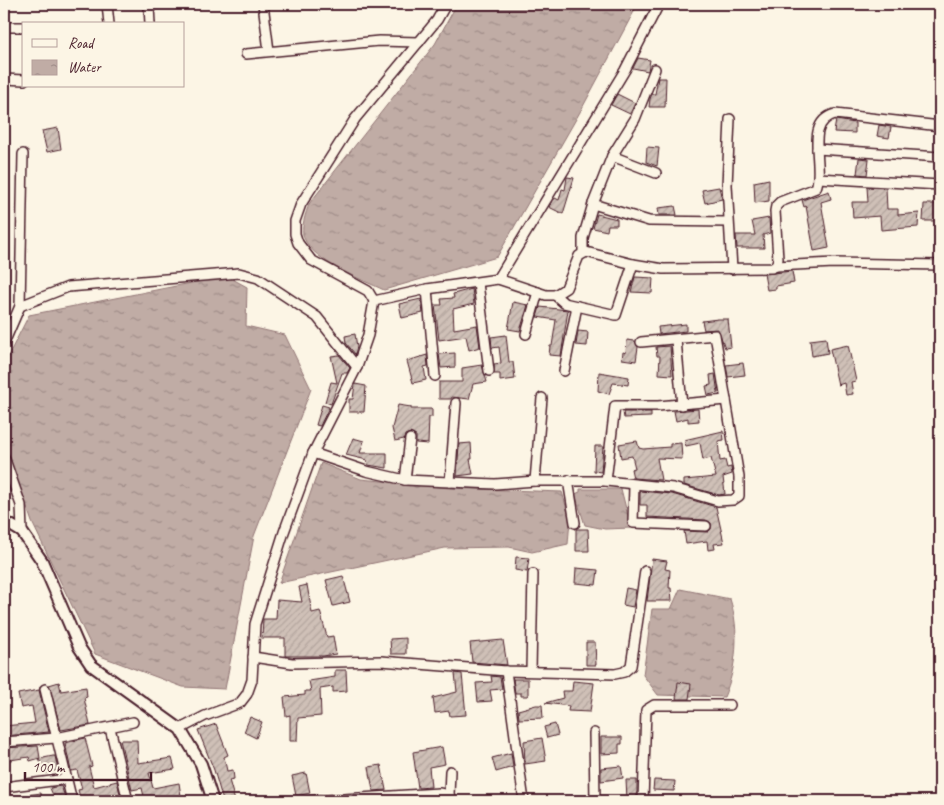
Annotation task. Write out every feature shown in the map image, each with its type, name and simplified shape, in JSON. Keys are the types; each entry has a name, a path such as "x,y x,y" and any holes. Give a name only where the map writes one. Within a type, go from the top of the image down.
{"main road":[{"path":"4,521 22,532 42,561 79,647 91,665 180,729 201,764 213,801"}],"street":[{"path":"108,4 109,22"},
{"path":"263,4 269,51"},
{"path":"180,729 205,716 240,703 247,694 252,680 255,624 284,532 313,453 358,368 368,335 374,301 368,291 311,260 304,252 295,234 295,222 301,204 355,119 437,20 446,4"},
{"path":"498,279 625,70 659,4"},
{"path":"149,6 150,22"},
{"path":"4,27 22,27"},
{"path":"246,54 379,41 419,42"},
{"path":"583,253 583,238 593,204 612,156 635,119 655,69"},
{"path":"4,79 22,80"},
{"path":"776,266 778,259 774,211 780,202 816,188 818,178 819,126 824,119 835,114 940,126"},
{"path":"730,119 728,222 732,269"},
{"path":"818,149 940,157"},
{"path":"4,343 20,306 23,154"},
{"path":"612,156 656,173"},
{"path":"818,178 940,185"},
{"path":"593,204 649,221 728,222"},
{"path":"555,295 566,288 579,256 590,252 633,264 663,269 772,268 776,266 834,262 940,265"},
{"path":"374,301 427,289 478,284 498,279 538,292 555,295 564,303 616,315 633,264"},
{"path":"20,306 68,287 239,273 258,278 317,317 358,368"},
{"path":"478,284 489,371"},
{"path":"427,289 435,376"},
{"path":"526,334 538,292"},
{"path":"564,371 577,306"},
{"path":"313,453 366,471 405,480 495,484 568,480 606,481 634,486 673,488 718,501 733,500 739,496 739,477 715,335 641,342"},
{"path":"676,340 682,405"},
{"path":"536,481 542,398"},
{"path":"606,481 615,406 682,405 726,400"},
{"path":"450,482 456,403"},
{"path":"405,480 410,439"},
{"path":"4,456 21,505 22,532"},
{"path":"568,480 575,523"},
{"path":"634,486 633,523 706,526"},
{"path":"252,657 292,663 381,661 506,671 531,670 615,674 628,670 645,571"},
{"path":"531,670 533,574"},
{"path":"506,671 524,801"},
{"path":"44,689 72,801"},
{"path":"643,801 646,710 654,704 730,705"},
{"path":"4,742 56,738 133,722"},
{"path":"110,728 128,801"},
{"path":"594,733 595,801"},
{"path":"312,801 440,793 450,798 450,771"},
{"path":"4,787 66,779"}],"water":[{"path":"457,4 638,4 580,112 497,257 384,290 339,269 317,255 304,238 304,221 309,204 435,44"},
{"path":"227,276 247,287 246,326 285,335 311,389 254,536 225,689 183,687 95,654 32,522 4,442 4,364 29,315"},
{"path":"321,463 361,479 450,488 562,492 570,520 568,544 532,552 509,547 445,548 279,583"},
{"path":"580,489 621,489 631,528 605,529 585,525 575,494 580,492"},
{"path":"680,589 730,599 735,623 736,648 732,673 724,697 658,695 643,675 652,609 671,609"}],"building":[{"path":"638,58 650,60 648,71 633,68"},
{"path":"658,78 666,78 665,107 649,107 652,94 655,94"},
{"path":"617,94 635,103 630,114 611,105"},
{"path":"836,120 855,123 855,133 834,132"},
{"path":"879,125 891,127 889,138 877,136"},
{"path":"58,128 61,149 47,152 42,131"},
{"path":"647,147 659,148 657,166 646,162"},
{"path":"859,158 869,159 867,175 857,174"},
{"path":"567,177 574,178 563,214 549,207 555,198 559,200 562,189 565,190"},
{"path":"769,179 769,201 755,203 754,182"},
{"path":"719,187 722,199 705,203 702,190"},
{"path":"867,187 886,188 887,209 898,209 898,215 919,213 918,227 881,230 880,216 853,218 852,202 868,202"},
{"path":"829,191 831,199 821,202 829,248 814,251 806,206 804,207 802,200"},
{"path":"924,204 940,204 940,221 923,221"},
{"path":"675,206 677,215 659,215 658,208"},
{"path":"597,214 617,219 617,225 608,225 607,231 593,228"},
{"path":"769,218 770,233 763,235 764,248 737,248 736,235 755,235 752,221"},
{"path":"792,271 794,283 776,286 776,289 767,290 764,274"},
{"path":"635,277 653,278 652,293 631,292"},
{"path":"472,289 474,304 453,309 454,329 477,325 480,347 469,350 466,336 439,340 435,305 442,305 441,299 454,298 453,294"},
{"path":"421,299 423,313 402,318 399,304"},
{"path":"513,302 528,305 520,331 508,329"},
{"path":"540,307 568,310 561,356 549,355 556,320 537,317"},
{"path":"728,319 731,347 725,348 718,329 704,330 702,321"},
{"path":"686,324 686,331 659,334 658,327"},
{"path":"578,331 588,332 587,346 576,345"},
{"path":"355,334 357,347 355,354 346,343 345,336"},
{"path":"506,335 509,362 513,362 515,379 500,381 500,374 494,374 494,364 501,363 499,347 492,348 491,337"},
{"path":"826,338 828,353 812,356 810,340"},
{"path":"627,340 635,341 638,347 636,361 622,359 623,352 626,353"},
{"path":"848,345 856,381 851,382 853,394 846,395 844,383 838,385 830,349"},
{"path":"670,346 672,375 659,374 660,356 657,356 656,347"},
{"path":"455,353 455,367 441,368 439,354"},
{"path":"339,355 350,368 347,373 342,373 331,404 325,402 331,382 337,383 331,356"},
{"path":"427,355 428,366 424,367 426,380 413,383 407,361"},
{"path":"743,363 745,375 728,377 726,365"},
{"path":"482,365 487,382 473,384 469,399 452,397 451,399 439,399 439,382 462,382 462,368"},
{"path":"599,372 629,377 628,385 613,383 609,394 598,391"},
{"path":"715,374 718,393 708,395 706,386 711,385 710,375"},
{"path":"355,384 366,386 364,412 349,412 349,399 353,399"},
{"path":"322,405 329,407 320,426 316,425"},
{"path":"398,405 411,407 411,409 432,409 432,417 429,417 428,444 416,443 416,436 410,433 405,435 404,439 395,441 392,428"},
{"path":"698,409 699,421 688,422 688,418 676,421 674,411"},
{"path":"623,412 651,412 651,417 624,418"},
{"path":"723,431 724,440 718,441 720,461 725,460 727,468 731,467 732,474 723,477 725,494 719,495 684,485 684,480 716,477 711,458 703,460 700,443 686,446 684,440"},
{"path":"353,438 364,441 360,453 387,453 387,468 368,465 367,460 346,455"},
{"path":"637,441 639,448 643,449 670,447 670,444 681,443 682,459 657,458 661,480 633,478 631,469 635,468 632,456 621,458 619,444"},
{"path":"471,443 472,459 470,459 473,474 457,476 459,444"},
{"path":"595,446 603,446 601,472 594,471"},
{"path":"640,491 672,494 716,507 724,543 714,544 715,549 708,550 707,541 686,544 684,531 708,532 711,529 711,523 706,520 647,517 647,505 640,505"},
{"path":"576,529 588,529 589,551 576,551"},
{"path":"516,557 529,558 527,572 515,570"},
{"path":"652,559 667,561 665,569 670,570 669,588 671,588 672,601 647,601"},
{"path":"576,568 598,570 596,585 575,583"},
{"path":"343,576 350,602 333,606 326,580"},
{"path":"307,585 312,613 320,611 327,637 333,636 336,654 285,656 285,638 262,638 263,619 276,619 277,600 302,602 299,587"},
{"path":"626,588 636,590 633,607 623,605"},
{"path":"406,638 406,654 391,654 390,639"},
{"path":"503,640 507,665 472,662 470,643"},
{"path":"586,642 595,642 596,665 586,665"},
{"path":"335,670 346,670 347,691 333,692 333,687 320,689 321,716 298,718 297,741 290,741 290,715 286,716 284,697 305,695 305,691 311,691 309,681 335,677"},
{"path":"455,673 462,674 466,715 450,716 449,711 435,713 433,698 457,692"},
{"path":"491,676 500,677 502,689 490,690 492,701 478,702 476,683 492,682"},
{"path":"513,679 528,679 528,696 521,696 521,693 515,693"},
{"path":"573,681 594,683 590,712 568,711 569,706 545,703 563,698 562,691 572,691"},
{"path":"59,682 61,691 86,687 87,697 84,698 90,725 61,730 49,685"},
{"path":"678,682 691,684 689,699 676,699"},
{"path":"39,690 49,732 4,736 4,726 35,723 32,706 21,708 18,694"},
{"path":"542,705 543,718 519,719 518,710"},
{"path":"250,717 262,722 256,738 244,732"},
{"path":"216,724 228,755 224,757 227,771 233,770 234,779 229,780 235,801 223,801 214,770 198,730"},
{"path":"555,724 558,735 547,738 544,727"},
{"path":"601,737 622,737 622,744 619,744 619,753 601,754"},
{"path":"85,738 92,766 89,767 94,787 117,781 121,798 108,801 81,801 78,790 82,789 77,770 71,771 65,743"},
{"path":"542,738 546,761 525,764 524,741"},
{"path":"120,740 137,740 138,763 172,758 175,769 149,773 153,788 179,783 181,796 145,801 142,788 132,790"},
{"path":"38,746 40,758 30,761 29,757 4,761 4,748"},
{"path":"442,747 445,764 429,767 431,787 418,788 413,752"},
{"path":"511,753 513,767 496,772 492,758"},
{"path":"55,756 58,770 45,773 39,759"},
{"path":"381,765 386,790 373,791 369,767"},
{"path":"621,766 623,778 601,781 601,768"},
{"path":"306,773 310,793 296,796 292,776"},
{"path":"626,780 637,780 637,800 627,800"},
{"path":"654,780 675,781 674,791 653,790"},
{"path":"61,786 65,797 55,800 50,788"},
{"path":"41,793 42,801 14,801 14,797"}]}
